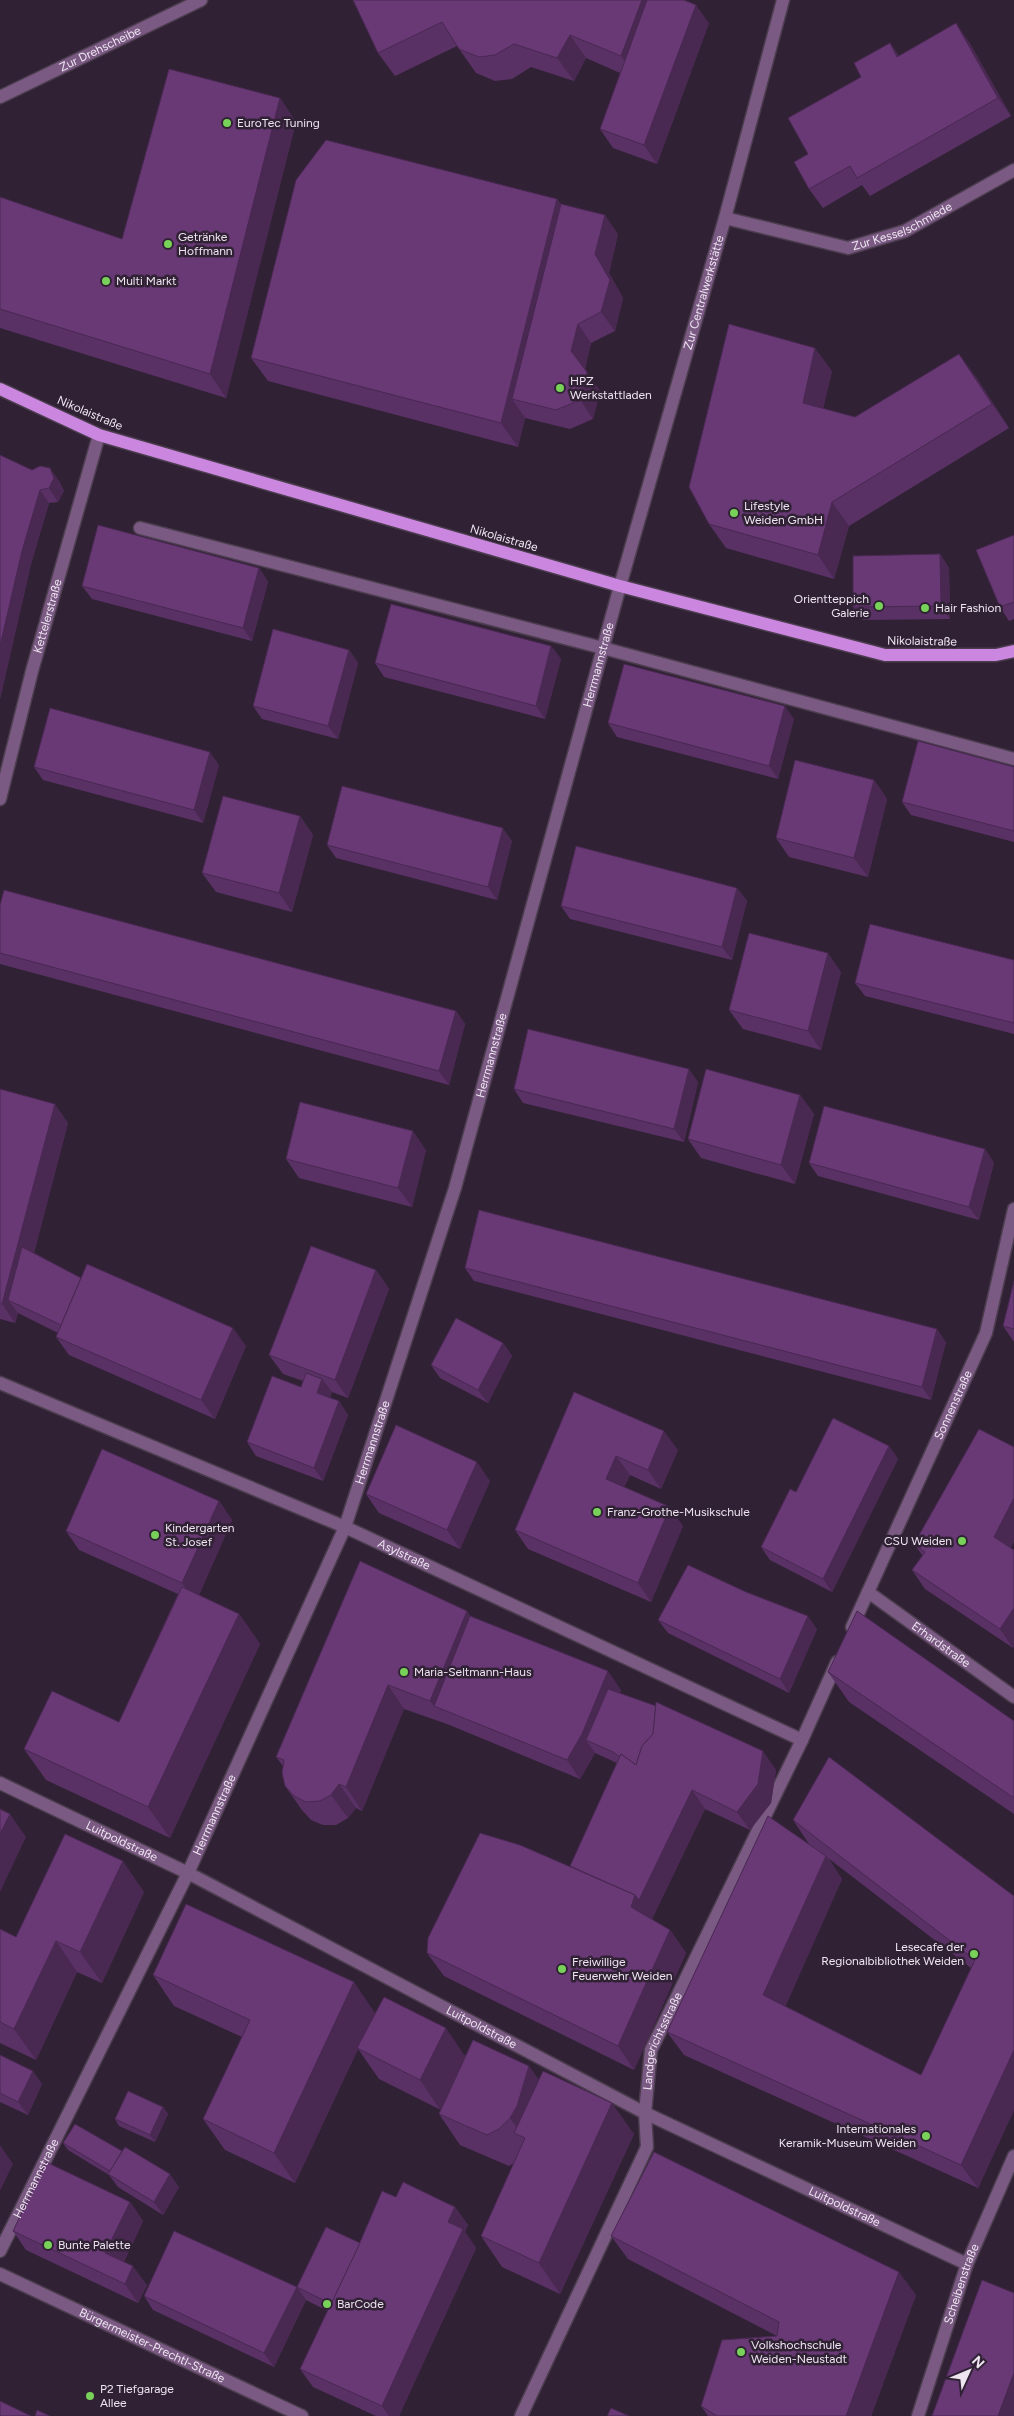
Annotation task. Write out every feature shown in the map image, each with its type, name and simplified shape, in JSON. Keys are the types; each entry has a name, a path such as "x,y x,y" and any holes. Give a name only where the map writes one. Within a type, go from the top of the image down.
{"main road":[{"name":"Nikolaistraße","path":"0,389 99,435 620,586 885,655 996,655 1014,652"}],"street":[{"name":"Zur Drehscheibe","path":"0,97 201,0"},
{"name":"Zur Centralwerkstätte","path":"620,586 725,218 783,0"},
{"name":"Zur Kesselschmiede","path":"725,218 848,248 905,231 1014,170"},
{"name":"Kettelerstraße","path":"0,799 32,672 99,435"},
{"path":"140,528 603,648 1014,759"},
{"name":"Herrmannstraße","path":"0,2251 188,1873 345,1528 455,1188 620,586"},
{"name":"Sonnenstraße","path":"868,1592 986,1334 1011,1245 1014,1209"},
{"name":"Asylstraße","path":"0,1383 345,1528 802,1740"},
{"path":"849,1635 868,1592"},
{"name":"Erhardstraße","path":"868,1592 1014,1697"},
{"name":"Landgerichtsstraße","path":"521,2416 647,2147 645,2113 651,2050 802,1740 841,1653"},
{"name":"Luitpoldstraße","path":"0,1782 188,1873 645,2113 967,2264"},
{"name":"Scheibenstraße","path":"918,2416 967,2264 1014,2156"},
{"name":"Bürgermeister-Prechtl-Straße","path":"0,2274 302,2416"}],"building":[{"path":"353,0 642,0 621,56 570,35 557,58 514,44 495,55 479,57 459,49 442,22 378,53"},
{"path":"647,0 684,0 696,5 644,145 600,129"},
{"path":"956,23 998,98 857,178 850,166 809,189 794,162 808,154 788,118 861,77 854,63 890,43 897,57"},
{"path":"169,69 280,98 210,374 0,309 0,197 122,239"},
{"path":"326,140 557,199 501,423 251,358 296,180"},
{"path":"561,204 605,215 595,254 610,280 601,312 578,324 571,351 587,372 580,400 556,410 512,399"},
{"path":"729,324 815,348 803,403 855,417 959,354 992,404 832,502 818,555 709,524 689,487"},
{"path":"0,455 32,470 40,466 50,468 54,478 49,488 40,490 22,551 0,646"},
{"path":"98,525 259,568 243,628 82,586"},
{"path":"1014,535 1014,602 1000,607 976,550"},
{"path":"940,554 941,606 853,607 853,556"},
{"path":"391,604 551,646 536,706 375,663"},
{"path":"273,629 349,650 328,726 253,706"},
{"path":"624,664 785,706 769,766 608,723"},
{"path":"50,708 210,752 194,810 34,767"},
{"path":"918,741 1014,767 1014,831 902,802"},
{"path":"795,760 874,780 854,858 776,838"},
{"path":"342,786 503,828 488,887 327,845"},
{"path":"223,796 300,816 279,893 202,873"},
{"path":"576,846 737,888 722,947 561,906"},
{"path":"4,890 456,1011 439,1071 0,953 0,905"},
{"path":"870,924 1014,960 1014,1023 855,983"},
{"path":"749,933 828,953 808,1031 729,1010"},
{"path":"528,1029 689,1069 674,1129 514,1089"},
{"path":"706,1069 800,1095 781,1165 688,1139"},
{"path":"0,1089 55,1104 2,1304 0,1304"},
{"path":"300,1102 413,1131 398,1188 286,1159"},
{"path":"824,1106 985,1149 969,1207 809,1163"},
{"path":"479,1210 937,1329 922,1387 465,1268"},
{"path":"311,1246 376,1270 335,1380 269,1355"},
{"path":"22,1247 81,1278 61,1325 8,1300"},
{"path":"87,1264 233,1328 201,1400 56,1337"},
{"path":"1014,1281 1014,1329 1003,1326"},
{"path":"456,1318 503,1343 478,1390 431,1365"},
{"path":"306,1373 322,1379 317,1393 339,1401 314,1468 247,1442 272,1376 301,1387"},
{"name":"Franz-Grothe-Musikschule","path":"574,1392 664,1431 648,1470 616,1456 606,1479 670,1507 638,1583 515,1530"},
{"path":"833,1418 889,1446 823,1579 761,1547 790,1489 796,1492"},
{"path":"396,1425 477,1462 447,1530 366,1494"},
{"path":"979,1429 1014,1447 1014,1498 994,1537 1014,1550 1014,1608 1000,1629 912,1570 925,1552 914,1544"},
{"name":"Kindergarten St. Josef","path":"102,1449 219,1501 182,1583 66,1531"},
{"name":"Maria-Seltmann-Haus","path":"360,1561 467,1611 430,1701 388,1685 346,1787 339,1784 331,1795 320,1801 306,1802 294,1796 285,1786 282,1773 284,1760 276,1757"},
{"path":"688,1565 746,1592 808,1616 780,1679 658,1620"},
{"path":"182,1587 239,1614 148,1807 24,1749 52,1691 119,1722"},
{"path":"857,1611 1014,1721 1014,1798 828,1672"},
{"path":"470,1616 608,1671 582,1734 567,1760 434,1706"},
{"path":"608,1689 656,1706 653,1734 642,1746 636,1765 621,1754 620,1757 586,1740"},
{"path":"656,1702 763,1751 758,1784 737,1812 692,1790 639,1900 635,1895 570,1866 621,1754 636,1765 642,1746 653,1734"},
{"path":"829,1757 1014,1896 1014,2050 961,2165 667,2032 768,1816 826,1856 763,1995 921,2075 975,1960 793,1820"},
{"path":"0,1809 10,1814 0,1834"},
{"name":"Freiwillige Feuerwehr Weiden","path":"480,1833 520,1845 635,1895 631,1907 670,1930 618,2046 427,1953 428,1938"},
{"path":"65,1834 123,1861 80,1952 56,1941 14,2029 0,2022 0,1929 16,1937"},
{"path":"186,1904 354,1982 274,2153 203,2119 250,2020 153,1975"},
{"path":"384,1997 446,2028 420,2080 357,2048"},
{"path":"473,2040 529,2066 517,2106 510,2118 499,2129 487,2135 439,2114"},
{"path":"0,2055 33,2071 18,2102 0,2093"},
{"path":"543,2071 612,2103 539,2263 481,2236 525,2138 514,2133"},
{"path":"128,2091 163,2107 150,2135 115,2119"},
{"path":"75,2124 122,2151 110,2171 63,2143"},
{"path":"125,2147 170,2174 154,2202 108,2174"},
{"path":"654,2152 899,2272 846,2416 717,2416 701,2406 722,2340 777,2336 779,2322 611,2236"},
{"path":"46,2162 130,2202 105,2253 133,2266 125,2284 13,2231"},
{"path":"403,2182 455,2207 448,2222 463,2229 382,2406 300,2369 382,2191 396,2197"},
{"path":"326,2227 360,2243 331,2304 297,2287"},
{"path":"174,2231 297,2287 264,2353 144,2296"},
{"path":"982,2280 1014,2293 1014,2373 998,2416 932,2416"},
{"path":"0,2401 31,2416 0,2416"},
{"path":"611,2408 629,2416 607,2416"},
{"path":"37,2410 50,2416 35,2416"}],"place":[{"name":"EuroTec Tuning","path":"227,123"},
{"name":"Getränke Hoffmann","path":"168,244"},
{"name":"Multi Markt","path":"106,281"},
{"name":"HPZ Werkstattladen","path":"560,388"},
{"name":"Lifestyle Weiden GmbH","path":"734,513"},
{"name":"Orientteppich Galerie","path":"879,606"},
{"name":"Hair Fashion","path":"925,608"},
{"name":"Franz-Grothe-Musikschule","path":"597,1512"},
{"name":"Kindergarten St. Josef","path":"155,1535"},
{"name":"CSU Weiden","path":"962,1541"},
{"name":"Maria-Seltmann-Haus","path":"404,1672"},
{"name":"Lesecafe der Regionalbibliothek Weiden","path":"974,1954"},
{"name":"Freiwillige Feuerwehr Weiden","path":"562,1969"},
{"name":"Internationales Keramik-Museum Weiden","path":"926,2136"},
{"name":"Bunte Palette","path":"48,2245"},
{"name":"BarCode","path":"327,2304"},
{"name":"Volkshochschule Weiden-Neustadt","path":"741,2352"},
{"name":"P2 Tiefgarage Allee","path":"90,2396"}]}
